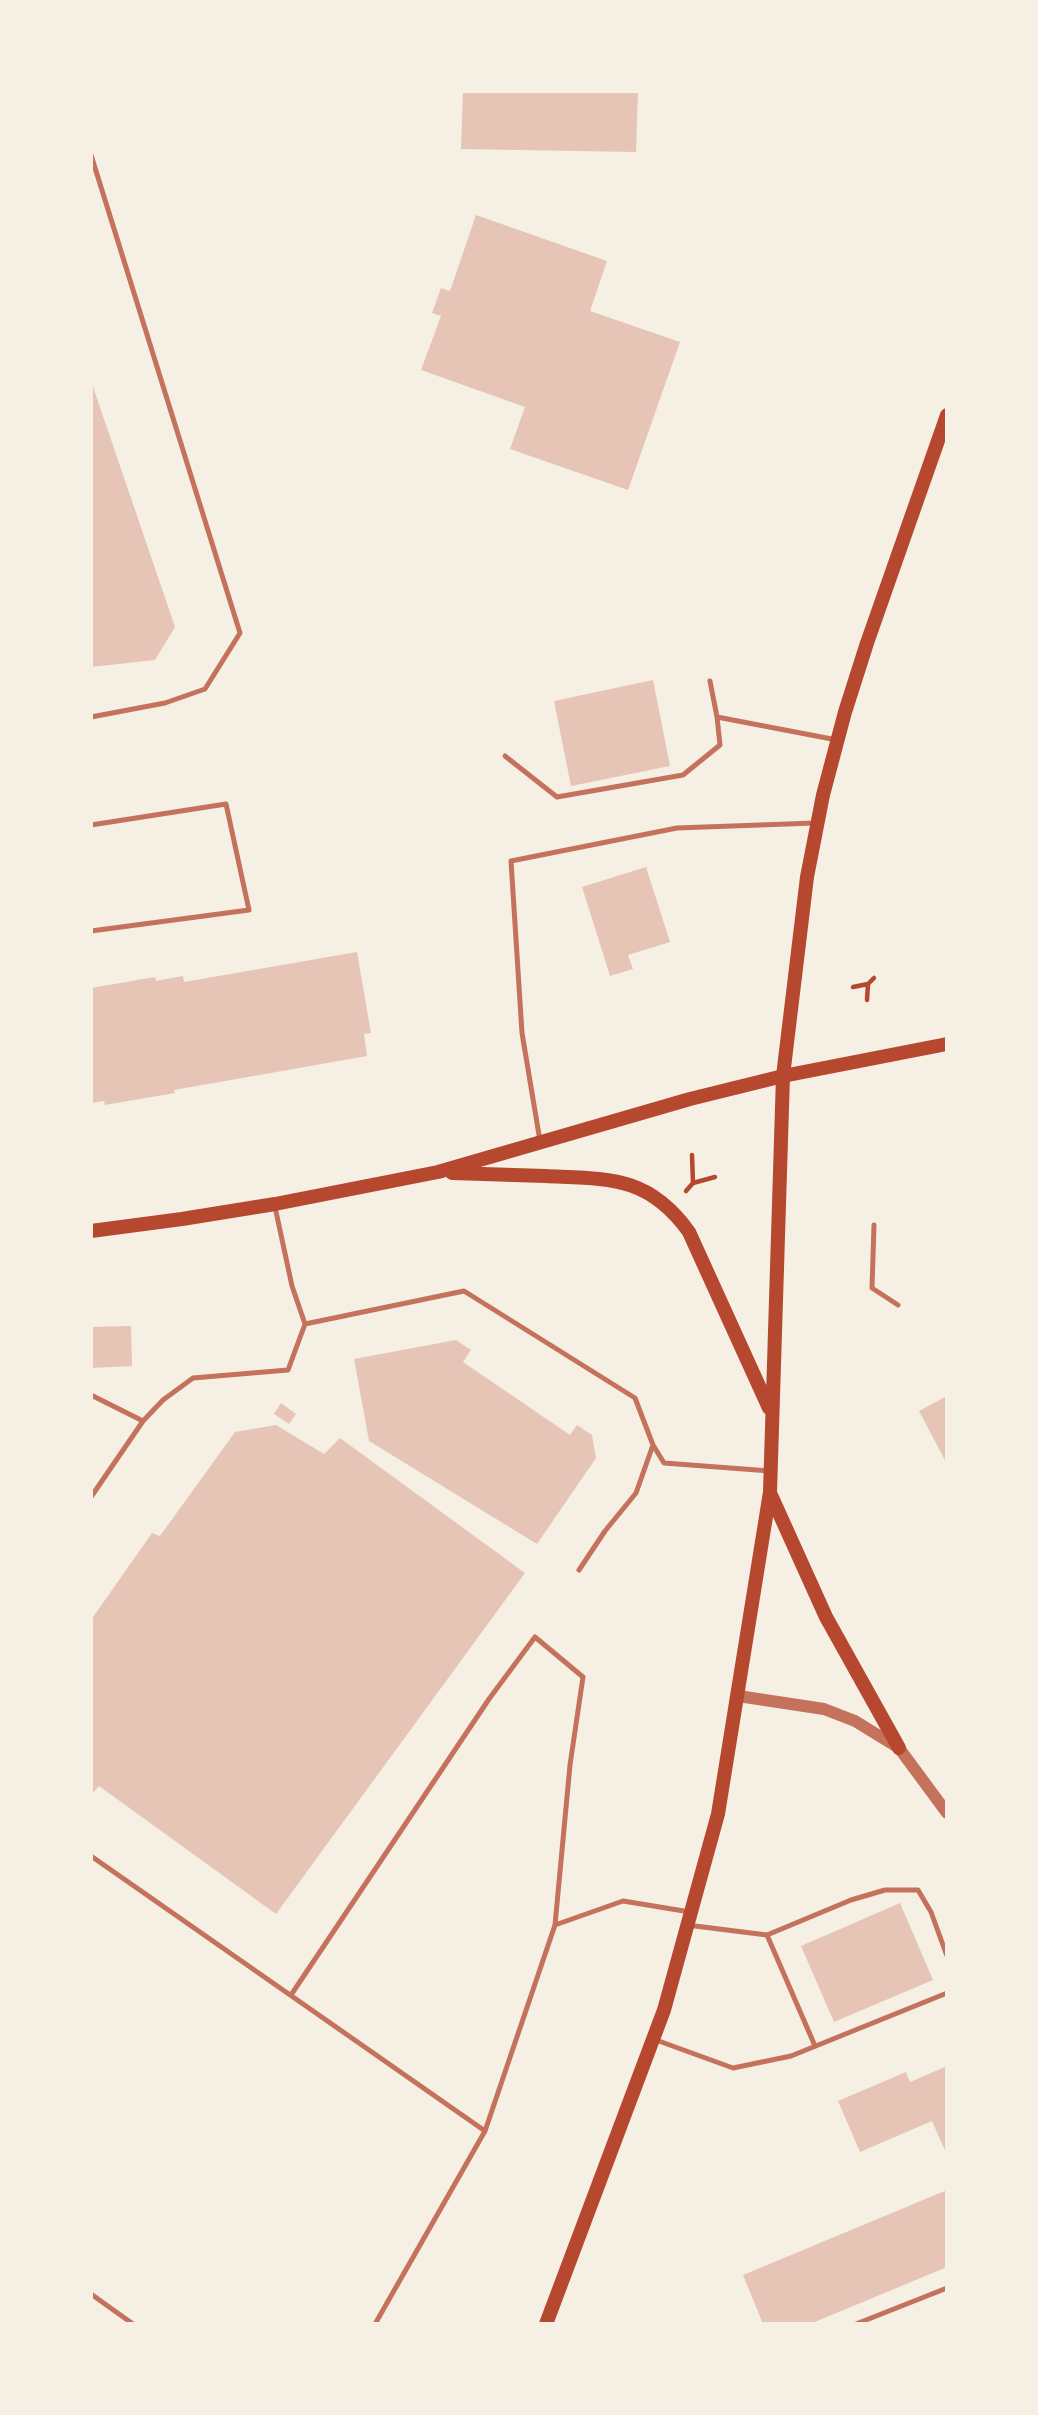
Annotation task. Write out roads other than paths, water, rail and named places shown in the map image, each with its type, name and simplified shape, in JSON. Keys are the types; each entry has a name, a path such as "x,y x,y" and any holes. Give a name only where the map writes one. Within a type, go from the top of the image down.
{"main road":[{"path":"546,2324 664,2010 718,1814 769,1492 783,1076 807,877 837,740 867,643 947,415"},
{"path":"91,1231 275,1204 438,1172 664,1106 783,1076 947,1044"},
{"path":"438,1172 611,1179 653,1196 674,1212 689,1232 771,1412"},
{"path":"769,1492 826,1617 899,1748"}],"street":[{"path":"738,1696 824,1709 855,1721 899,1748 947,1813"}],"lane":[{"path":"91,155 240,633 205,688 165,703 91,717"},
{"path":"505,756 557,797 683,775 720,745 710,681"},
{"path":"717,718 837,740"},
{"path":"91,825 226,804 249,909 91,931"},
{"path":"540,1142 523,1032 511,861 677,828 818,822"},
{"path":"91,1497 143,1421 163,1400 193,1378 288,1370 305,1324 292,1286 275,1204"},
{"path":"874,1225 872,1287 898,1304"},
{"path":"305,1324 464,1292 635,1398 653,1445 664,1463 770,1471"},
{"path":"91,1395 143,1421"},
{"path":"579,1570 636,1493 653,1445"},
{"path":"291,1995 489,1699 536,1637 583,1678 570,1765 555,1925 485,2131 375,2324"},
{"path":"91,1856 485,2131"},
{"path":"555,1925 623,1901 689,1919 767,1935 851,1900 885,1890 918,1890 931,1912 947,1956"},
{"path":"767,1935 815,2046"},
{"path":"653,2039 733,2068 790,2056 947,1993"},
{"path":"856,2324 947,2288"},
{"path":"91,2294 133,2324"}]}
